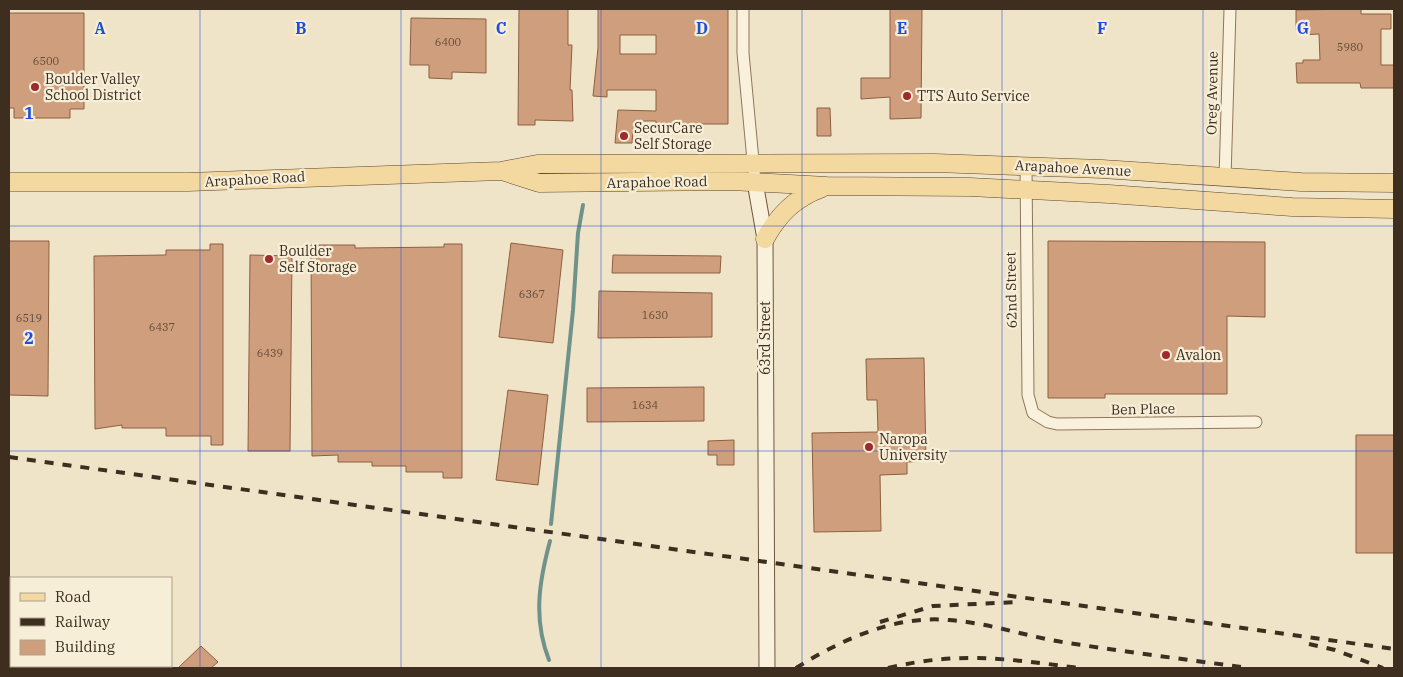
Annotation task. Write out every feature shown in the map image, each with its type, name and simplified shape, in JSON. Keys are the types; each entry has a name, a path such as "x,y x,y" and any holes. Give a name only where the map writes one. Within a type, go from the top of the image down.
{"main road":[{"name":"Arapahoe Avenue","path":"752,163 888,162 1026,165 1301,182 1394,183"},
{"name":"Arapahoe Road","path":"9,182 188,182 501,171 537,164 752,163"},
{"name":"Arapahoe Road","path":"501,171 539,183 754,182"},
{"name":"Arapahoe Avenue","path":"754,182 827,186 1026,189 1292,207 1394,209"},
{"path":"765,239 774,223 797,199 827,186"}],"street":[{"name":"63rd Street","path":"743,9 743,52 752,163 765,239 767,668"},
{"name":"Oreg Avenue","path":"1225,178 1230,9"},
{"name":"62nd Street","path":"1026,165 1028,394 1033,413"},
{"name":"Ben Place","path":"1033,413 1048,422 1057,424 1256,422"}],"building":[{"path":"519,9 568,9 568,45 572,45 570,90 572,90 573,121 535,120 535,125 518,125"},
{"path":"598,9 728,9 728,124 656,124 656,121 634,121 632,143 615,143 618,110 656,111 656,90 607,90 607,97 593,96 598,48","holes":["620,35 656,35 656,54 620,54"]},
{"path":"890,9 922,9 921,118 890,119 890,97 861,99 861,78 890,78"},
{"path":"1361,9 1361,14 1391,14 1391,29 1381,29 1381,65 1394,65 1394,88 1361,88 1360,83 1297,83 1296,63 1303,63 1303,60 1320,60 1319,34 1301,35 1301,30 1296,30 1296,10"},
{"path":"9,13 84,13 84,109 70,109 70,118 14,118 14,108 9,108"},
{"path":"411,18 486,19 486,73 452,72 452,79 429,78 429,65 410,65"},
{"path":"817,108 830,108 831,136 817,136"},
{"path":"9,241 49,241 48,396 9,395"},
{"path":"1048,241 1265,242 1265,317 1227,316 1227,394 1105,394 1105,398 1048,398"},
{"path":"511,243 563,250 553,343 499,337"},
{"path":"210,244 223,244 223,445 211,445 211,436 166,436 166,428 122,428 122,425 95,429 94,256 166,255 166,250 210,250"},
{"path":"444,244 462,244 462,478 443,478 443,472 406,472 406,466 372,466 372,462 338,462 338,455 312,456 311,245 355,245 355,248 444,247"},
{"path":"250,255 292,256 290,451 248,451"},
{"path":"613,255 721,256 720,273 612,273"},
{"path":"599,291 712,293 712,337 598,338"},
{"name":"Naropa University","path":"924,358 926,461 907,462 907,474 880,475 881,531 814,532 812,433 878,432 877,400 867,400 866,359"},
{"path":"704,387 704,421 587,422 587,388"},
{"path":"508,390 548,395 538,485 496,480"},
{"path":"1356,435 1394,435 1394,553 1356,553"},
{"path":"734,440 734,465 717,465 717,455 708,455 708,441"},
{"path":"201,646 218,662 211,668 178,668"}],"waterway":[{"path":"551,524 573,310 578,233 583,205"},
{"path":"549,660 541,630 539,600 550,541"}],"railway":[{"path":"9,457 1394,649"},
{"path":"880,622 933,606 1018,602"},
{"path":"796,668 850,639 888,626 928,619 949,620 994,627 1068,643 1249,668"},
{"path":"1309,644 1335,650 1383,668"},
{"path":"888,668 961,658 984,658 1079,668"}],"place":[{"name":"Boulder Valley School District","path":"35,87"},
{"name":"TTS Auto Service","path":"907,96"},
{"name":"SecurCare Self Storage","path":"624,136"},
{"name":"Boulder Self Storage","path":"269,259"},
{"name":"Avalon","path":"1166,355"},
{"name":"Naropa University","path":"869,447"}]}
